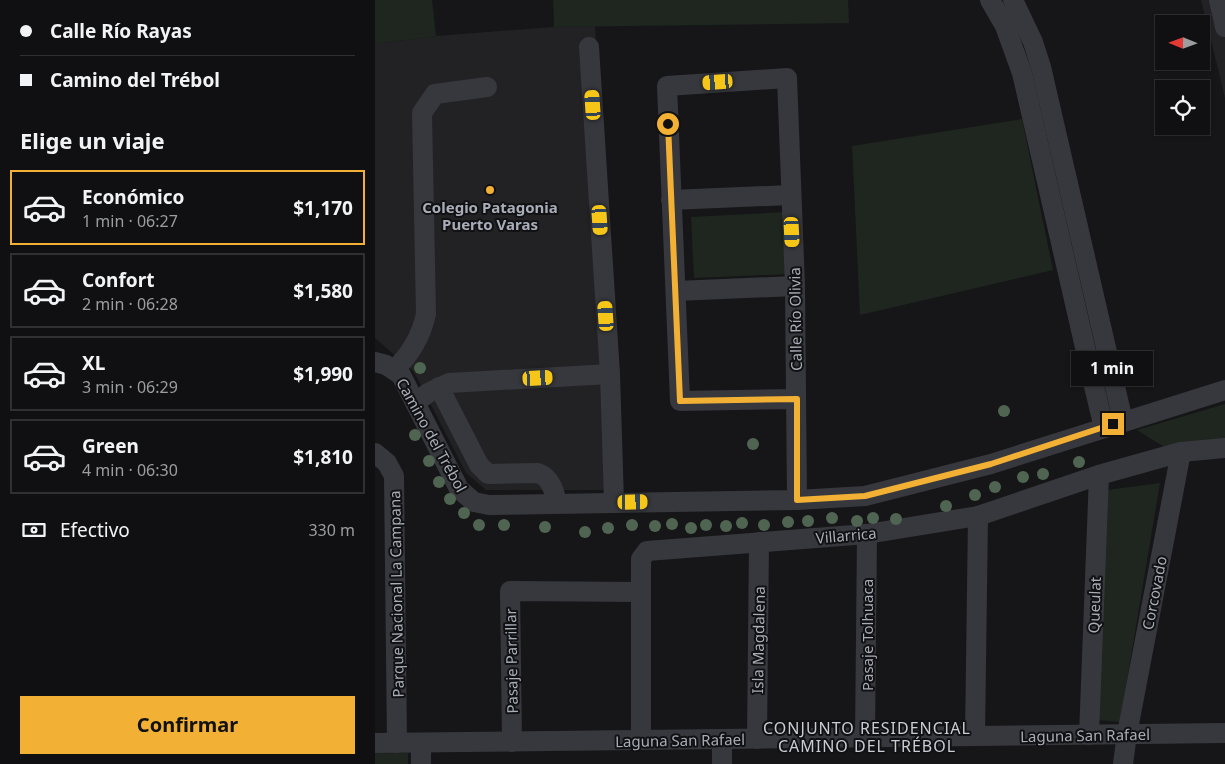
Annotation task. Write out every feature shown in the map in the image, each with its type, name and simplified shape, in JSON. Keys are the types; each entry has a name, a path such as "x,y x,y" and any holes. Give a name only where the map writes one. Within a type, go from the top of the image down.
{"street":[{"path":"990,0 1015,49 1022,73 1045,125"},
{"path":"1013,0 1033,42 1041,66 1045,125 1071,241 1092,376 1103,428"},
{"path":"1219,0 1225,27"},
{"path":"589,47 610,374 614,502"},
{"name":"Calle Río Olivia","path":"671,200 667,86 787,78 790,196 795,286 797,500"},
{"path":"394,370 410,353 416,343 423,329 426,314 421,113 435,94 487,87"},
{"path":"790,196 671,200 680,401 797,399"},
{"path":"1071,241 1111,371 1123,421"},
{"path":"676,291 795,286"},
{"name":"Camino del Trébol","path":"375,362 401,375 459,489 468,499 489,505 797,500 865,496 991,464 1225,390"},
{"path":"415,403 428,393 449,383 610,374"},
{"path":"439,387 479,465 488,474 538,473 546,476 554,489 557,503"},
{"name":"Villarrica","path":"641,740 641,559 647,552 867,534 977,516 1099,475 1181,452 1225,448"},
{"name":"Corcovado","path":"1123,764 1127,734 1181,452"},
{"name":"Parque Nacional La Campana","path":"375,453 387,463 394,476 397,743"},
{"name":"Queulat","path":"1089,735 1099,475"},
{"path":"975,736 977,516"},
{"name":"Pasaje Tolhuaca","path":"865,737 867,534"},
{"name":"Isla Magdalena","path":"757,739 759,542"},
{"name":"Pasaje Parrillar","path":"512,742 510,591 641,592"},
{"name":"Laguna San Rafael","path":"375,743 1225,733"},
{"path":"722,739 722,764"},
{"path":"421,743 421,764"}],"shaded area":[{"path":"375,0 432,0 436,36 375,44"},
{"path":"553,0 848,0 849,23 554,27"},
{"path":"1201,0 1225,0 1225,98 1210,37 1210,15 1205,15"},
{"name":"Colegio Patagonia Puerto Varas","path":"595,26 620,490 486,490 466,473 414,372 375,338 375,44 436,36 554,27"},
{"path":"1022,119 1053,270 860,315 852,146"},
{"path":"786,212 789,274 694,278 691,217"},
{"path":"1225,404 1225,442 1166,448 1137,430"},
{"path":"1160,483 1120,722 1098,720 1107,490"},
{"path":"375,753 408,753 408,764 375,764"}],"place":[{"name":"Colegio Patagonia Puerto Varas","path":"490,190"}],"district":[{"name":"CONJUNTO RESIDENCIAL CAMINO DEL TRÉBOL","path":"867,737"}],"route":[{"path":"668,124 680,401 797,399 797,500 865,496 991,464 1113,424"}]}
